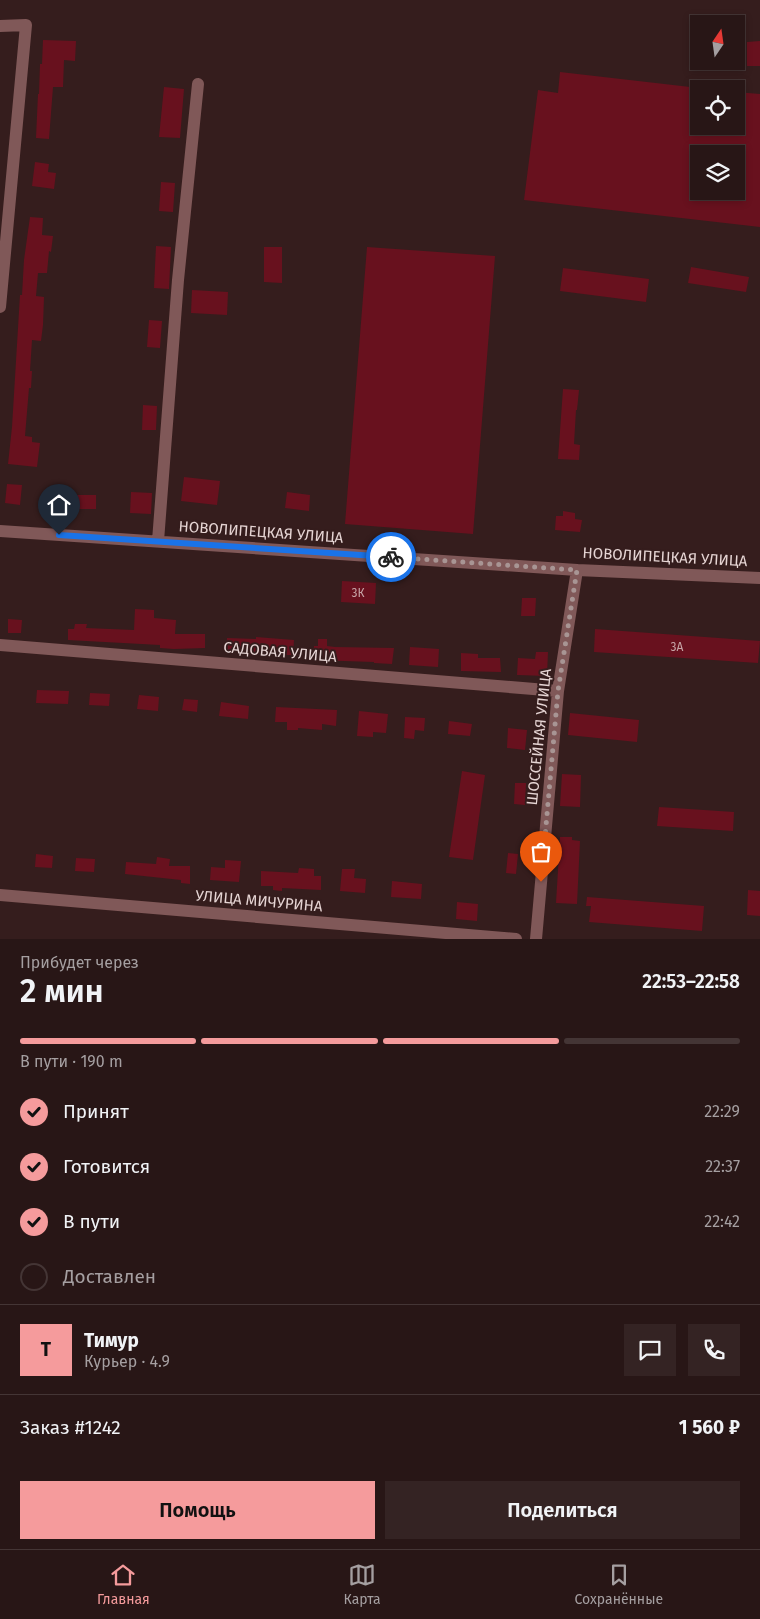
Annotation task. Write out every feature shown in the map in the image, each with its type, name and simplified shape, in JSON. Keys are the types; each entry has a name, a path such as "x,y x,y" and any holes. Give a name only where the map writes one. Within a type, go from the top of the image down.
{"street":[{"path":"0,26 26,25 0,307"},
{"path":"158,541 178,280 198,84"},
{"name":"НОВОЛИПЕЦКАЯ УЛИЦА","path":"0,531 577,570 760,578"},
{"name":"ШОССЕЙНАЯ УЛИЦА","path":"536,939 558,691 577,570"},
{"name":"САДОВАЯ УЛИЦА","path":"0,645 558,691"},
{"name":"УЛИЦА МИЧУРИНА","path":"0,895 484,938 516,939"}],"building":[{"path":"43,40 76,41 75,61 64,60 63,87 53,87 49,139 36,138"},
{"path":"760,41 760,66 747,66 747,42"},
{"path":"560,72 690,87 690,135 745,135 745,93 760,94 760,227 524,200 538,90 558,93"},
{"path":"164,87 184,89 180,138 159,137"},
{"path":"35,162 49,164 48,172 56,173 54,189 32,186"},
{"path":"161,182 175,183 173,212 159,211"},
{"path":"30,217 43,218 42,235 53,236 51,252 49,251 47,273 38,273 36,296 44,297 43,325 41,341 32,340 31,388 29,388 25,436 32,437 32,442 40,443 37,467 8,464 20,295 22,295 24,260"},
{"path":"156,246 171,247 169,289 154,288"},
{"path":"264,247 282,247 282,283 264,282"},
{"path":"367,247 495,256 473,534 345,524"},
{"path":"691,267 749,277 746,292 688,283"},
{"path":"563,268 649,279 646,302 560,291"},
{"path":"192,290 228,292 227,315 191,313"},
{"path":"149,320 162,321 160,348 147,347"},
{"path":"563,389 579,390 574,444 580,445 579,460 558,459"},
{"path":"143,405 157,406 156,430 142,430"},
{"path":"184,477 220,481 217,505 181,501"},
{"path":"7,484 22,485 20,505 5,503"},
{"path":"131,492 152,493 151,514 130,513"},
{"path":"287,492 310,495 309,511 285,508"},
{"path":"73,495 96,495 96,509 73,509"},
{"path":"563,511 575,513 575,519 582,520 580,532 555,530 556,516 563,516"},
{"path":"342,581 376,583 375,604 341,602"},
{"path":"522,598 536,598 535,616 521,616"},
{"path":"135,609 154,610 154,618 176,620 175,634 205,634 205,648 174,649 160,648 160,645 68,640 68,629 74,629 75,624 87,624 86,628 134,630"},
{"path":"8,619 22,620 21,633 8,633"},
{"path":"595,629 760,641 758,663 594,652"},
{"path":"256,637 294,640 293,655 256,655 256,653 226,651 227,638 256,639"},
{"path":"318,639 327,639 327,646 335,647 394,648 392,664 313,660 314,646 318,646"},
{"path":"410,647 439,649 438,667 409,665"},
{"path":"536,652 548,652 547,676 517,675 518,658 535,659"},
{"path":"461,653 478,654 478,658 500,658 501,672 461,671"},
{"path":"37,690 69,691 68,704 36,703"},
{"path":"90,693 110,694 109,706 89,705"},
{"path":"139,695 159,697 158,711 137,709"},
{"path":"184,699 198,700 197,712 182,710"},
{"path":"221,702 249,706 248,719 219,716"},
{"path":"276,707 337,710 336,726 322,724 322,730 298,728 298,730 287,730 287,722 275,722"},
{"path":"359,711 388,714 386,733 373,732 373,737 357,736"},
{"path":"570,713 639,720 637,742 568,735"},
{"path":"405,717 425,718 424,731 415,730 414,739 404,738"},
{"path":"449,721 472,724 470,736 448,734"},
{"path":"508,728 527,730 525,750 507,748"},
{"path":"462,771 485,775 473,860 449,857"},
{"path":"562,774 581,775 580,807 560,806"},
{"path":"515,783 526,783 525,805 514,804"},
{"path":"659,807 734,812 733,831 657,826"},
{"path":"560,837 572,837 572,840 580,841 577,904 556,903"},
{"path":"508,853 518,854 516,874 506,873"},
{"path":"36,854 53,856 52,868 35,867"},
{"path":"157,857 170,859 169,866 190,866 190,884 181,883 181,880 125,874 126,862 156,864"},
{"path":"76,858 95,859 94,872 75,871"},
{"path":"225,860 241,861 239,882 210,880 211,867 225,868"},
{"path":"299,868 314,869 314,876 321,876 321,890 282,888 282,891 273,890 273,886 261,886 261,871 298,873"},
{"path":"342,869 355,869 354,878 366,879 365,893 340,891"},
{"path":"392,881 422,884 421,899 391,897"},
{"path":"748,890 760,891 760,916 747,915"},
{"path":"587,897 704,906 702,931 589,922 591,906 586,906"},
{"path":"457,902 478,904 477,921 456,919"}],"way so far":[{"path":"391,557 577,570 558,691 541,882"}],"route":[{"path":"59,535 391,557"}]}
